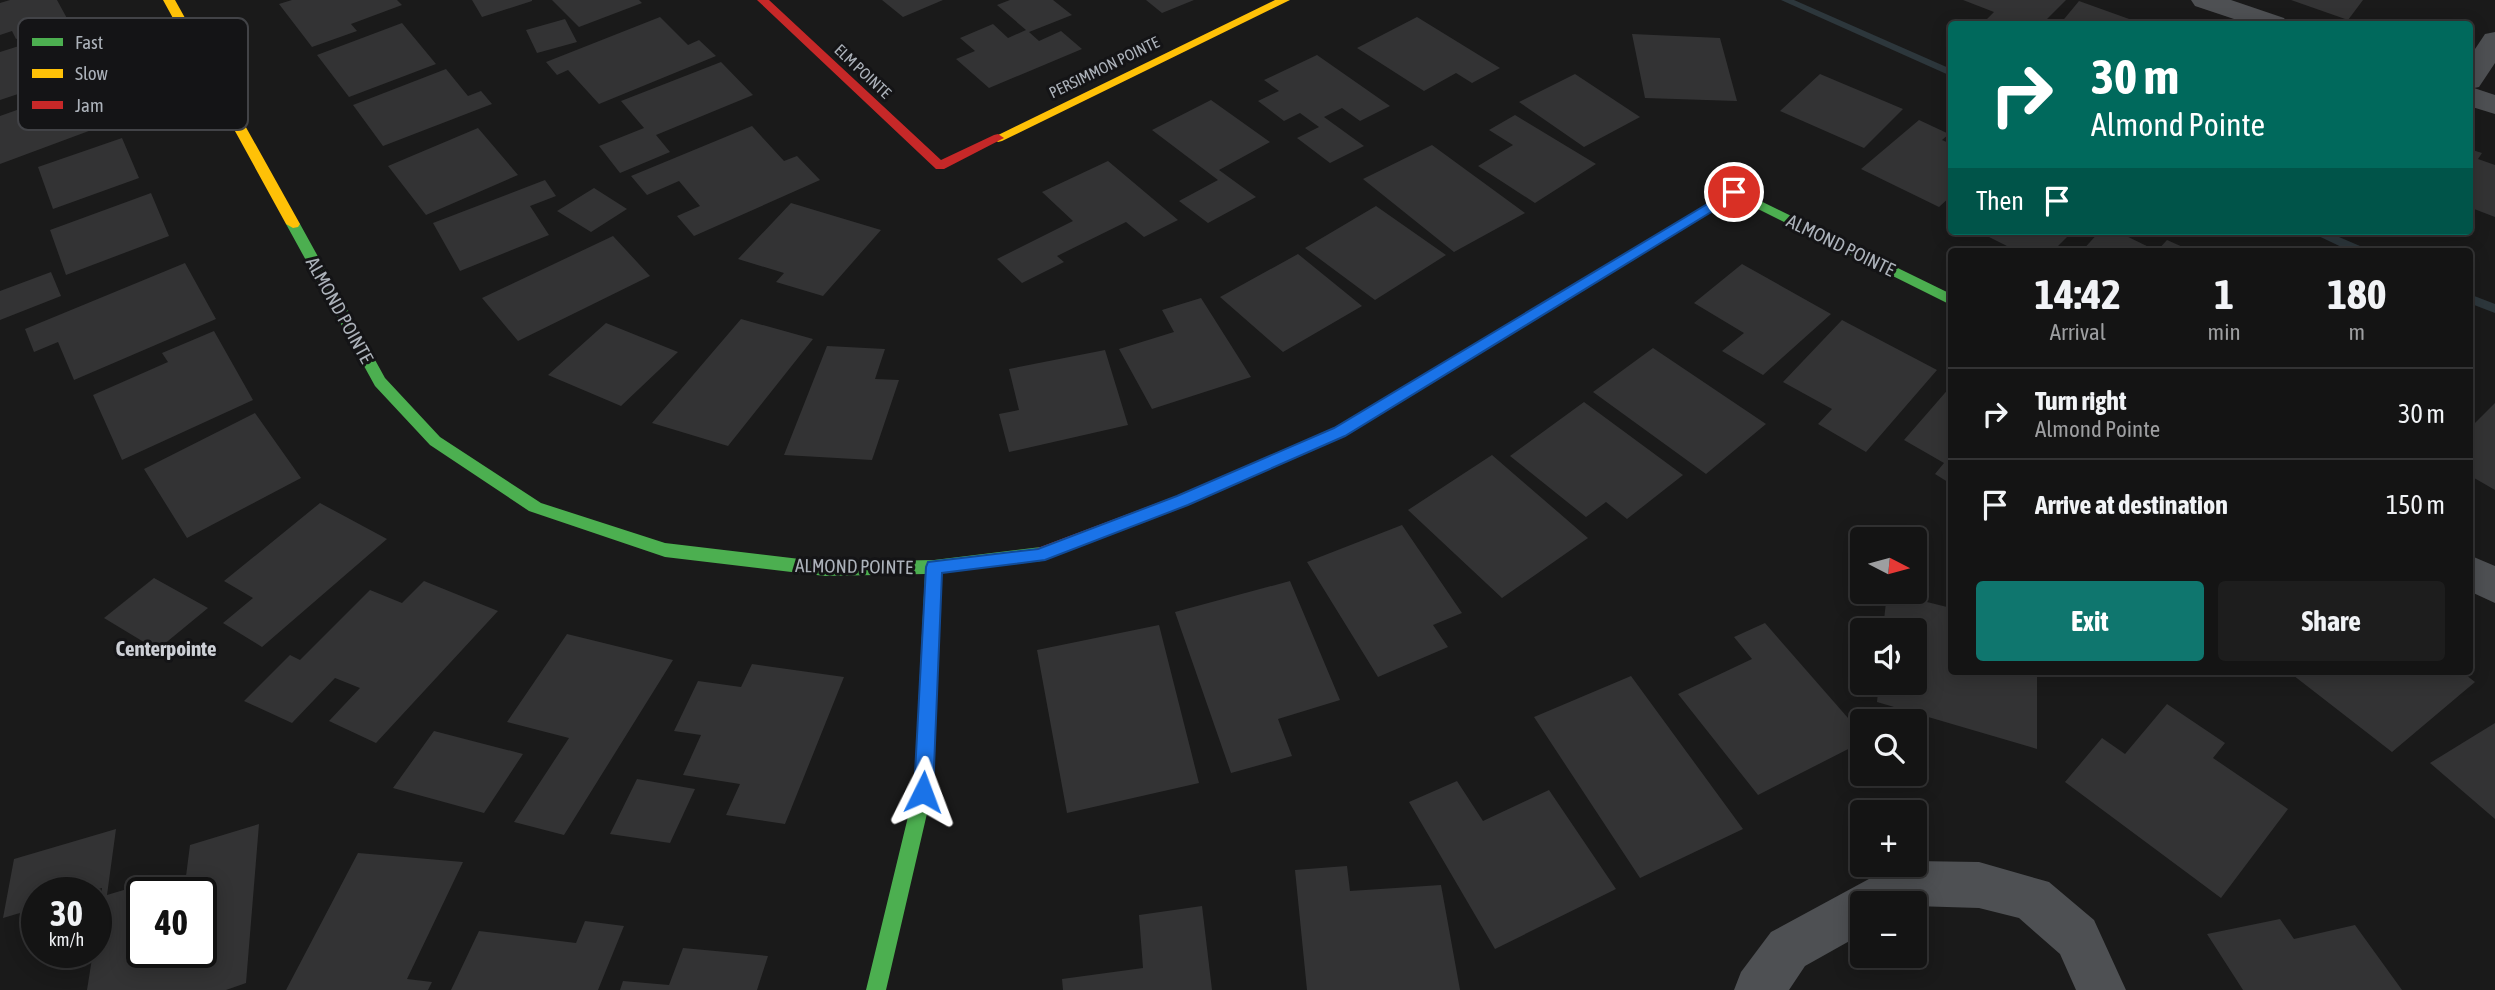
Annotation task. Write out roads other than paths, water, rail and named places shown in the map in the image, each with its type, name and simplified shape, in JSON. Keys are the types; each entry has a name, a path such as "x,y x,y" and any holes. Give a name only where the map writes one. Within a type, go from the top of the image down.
{"street":[{"name":"ALMOND POINTE","path":"169,0 179,18"},
{"name":"ELM POINTE","path":"763,0 940,166"},
{"name":"PERSIMMON POINTE","path":"940,166 1284,0"},
{"path":"2205,0 2265,21"},
{"path":"2473,74 2495,40"},
{"path":"2473,97 2495,105"},
{"name":"ALMOND POINTE","path":"241,130 380,382 435,441 535,508 665,550 825,569 934,567 1039,555 1182,500 1339,432 1734,192 1948,299"},
{"path":"876,990 923,792 934,567"},
{"path":"2473,573 2495,586"},
{"path":"1894,891 1908,883 1979,885 2032,898 2077,937 2101,990"},
{"path":"1759,990 1788,949 1850,915"}],"waterway":[{"path":"1786,0 1948,72"},
{"path":"2323,235 2354,248"},
{"path":"2473,300 2495,309"}],"district":[{"name":"Centerpointe","path":"166,648"}]}
